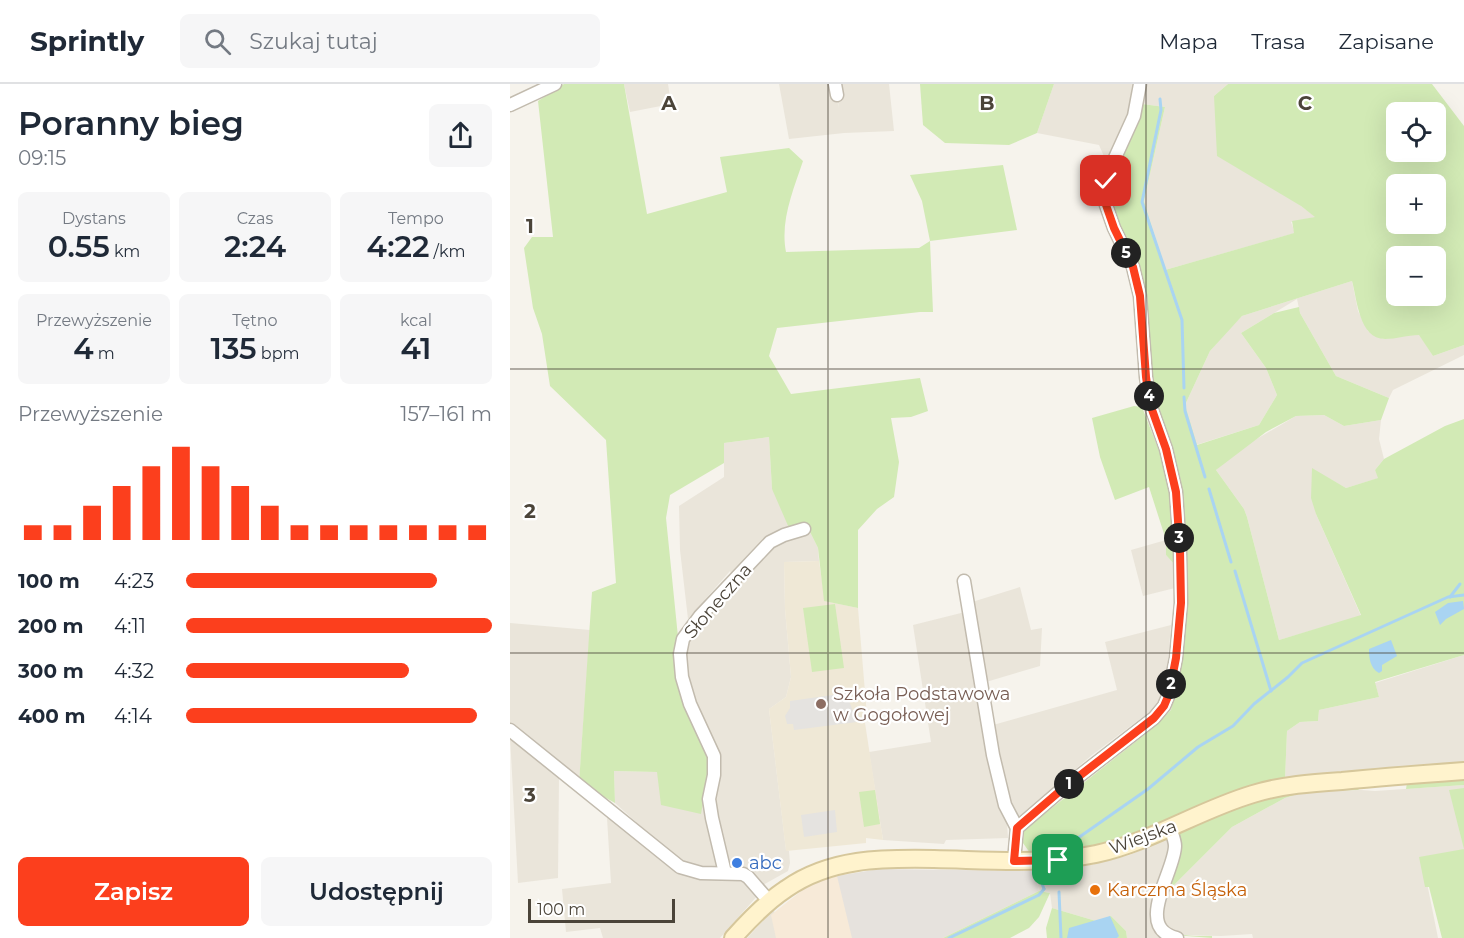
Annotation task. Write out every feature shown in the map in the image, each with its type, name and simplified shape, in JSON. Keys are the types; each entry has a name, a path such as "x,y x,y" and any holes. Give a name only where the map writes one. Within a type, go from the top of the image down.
{"street":[{"path":"510,105 555,84"},
{"path":"1017,828 1060,791 1154,718 1164,706 1169,694 1176,658 1181,603 1180,550 1174,476 1150,404 1140,296 1133,267 1114,228 1106,205 1105,192 1109,171 1134,116 1140,84"},
{"name":"Słoneczna","path":"725,873 710,800 714,756 690,704 682,676 680,654 683,639 700,616 770,542 804,529"},
{"path":"964,581 996,765 1005,805 1017,828 1014,861"},
{"path":"510,730 677,864 696,872 741,873 748,877 769,901"},
{"name":"Wiejska","path":"733,938 769,901 791,885 832,867 859,860 896,858 1058,860 1122,847 1244,797 1286,786 1464,771"},
{"path":"1170,828 1175,850 1159,895 1158,915 1160,927 1164,932 1177,938"}],"shaded area":[{"path":"624,84 668,84 671,104 630,112"},
{"path":"779,84 833,84 839,108 835,84 889,84 894,131 844,133 789,139"},
{"path":"1054,84 1132,84 1129,114 1107,163 1099,145 1037,133"},
{"path":"1148,84 1228,84 1214,96 1301,206 1316,217 1291,222 1295,233 1165,270 1144,201 1165,107 1142,104"},
{"path":"1352,281 1358,311 1368,331 1383,339 1419,334 1433,356 1464,345 1464,355 1393,390 1389,398 1336,376 1300,313 1297,299 1241,333 1266,368 1277,395 1259,425 1196,445 1185,405 1210,351 1227,331 1242,316"},
{"path":"1324,415 1344,426 1381,420 1379,439 1384,459 1375,470 1379,478 1346,488 1312,469 1316,514 1361,616 1279,640 1247,517 1244,509 1216,470 1241,448 1296,416"},
{"path":"769,437 772,489 805,522 818,548 819,561 784,562 785,609 791,677 786,697 769,709 786,850 789,851 790,863 788,871 761,886 710,869 688,865 677,859 615,803 614,771 657,772 686,672 686,644 737,587 730,571 688,619 680,550 679,506 724,477 724,443"},
{"path":"1166,540 1166,555 1175,565 1175,588 1143,596 1131,550"},
{"name":"Szkoła Podstawowa w Gogołowej","path":"819,561 825,601 858,608 867,716 865,723 883,840 866,838 866,843 786,851 769,709 786,697 791,677 785,609 784,562"},
{"path":"1020,587 1031,630 1042,628 1040,666 986,682 972,602"},
{"path":"965,612 1008,838 946,840 944,844 883,840 869,752 931,742 913,625"},
{"path":"510,623 590,630 579,783 510,728"},
{"path":"1171,625 1166,684 1160,704 1092,755 1013,821 993,725 1117,690 1105,642"},
{"path":"1464,655 1464,763 1285,779 1287,731 1300,722 1318,721 1319,710 1379,697 1375,683"},
{"path":"846,693 857,722 794,730 793,724 787,724 785,716 790,708 790,701"},
{"path":"510,737 559,777 558,878 518,883"},
{"path":"1464,785 1464,851 1422,858 1438,938 1253,938 1252,934 1127,938 1126,931 1111,916 1096,921 1052,908 1050,893 1039,891 1034,871 1091,865 1130,855 1179,833 1179,844 1168,891 1232,827 1285,798 1307,791 1375,791"},
{"path":"835,810 837,832 804,837 801,815"},
{"path":"607,818 630,828 676,871 702,879 738,877 758,895 720,938 603,938 600,928 566,932 562,889 611,883"},
{"path":"879,869 1034,871 1039,891 943,938 852,938 837,876"},
{"path":"839,873 854,938 776,938 771,915 809,885"},
{"path":"774,910 779,938 747,938 766,918"}],"green space":[{"path":"564,84 624,84 647,214 727,192 720,157 789,148 803,161 786,217 786,252 919,248 930,241 933,312 777,328 769,356 791,394 920,378 928,411 911,417 891,418 899,462 894,497 877,509 858,530 858,608 824,601 818,548 805,522 789,528 772,489 769,437 724,443 724,463 670,495 666,518 678,637 708,755 709,769 701,814 661,805 657,772 614,771 615,803 579,783 592,592 616,583 606,440 550,386 542,334 533,308 524,248 532,237 553,237 538,101"},
{"path":"920,84 1054,84 1037,133 1009,145 945,143 923,125"},
{"path":"1228,84 1432,84 1446,102 1386,102 1386,162 1446,162 1446,102 1464,126 1464,345 1433,356 1419,335 1389,339 1376,337 1364,325 1352,281 1242,316 1210,351 1185,405 1197,445 1259,425 1277,395 1266,368 1241,333 1274,313 1299,307 1300,313 1336,376 1389,398 1381,420 1344,426 1324,415 1296,416 1266,432 1216,470 1244,509 1247,517 1279,640 1361,615 1316,514 1311,498 1312,468 1346,488 1378,478 1375,470 1384,459 1445,426 1464,419 1464,655 1375,682 1379,697 1319,710 1318,721 1300,722 1287,731 1285,779 1126,841 1058,855 1030,853 1023,843 1024,830 1148,732 1171,710 1174,695 1184,516 1180,477 1159,413 1150,375 1144,284 1118,224 1109,189 1142,104 1165,107 1144,201 1165,270 1294,233 1292,221 1315,217 1301,206 1217,156 1214,96"},
{"path":"1003,165 1017,230 930,241 922,201 910,175"},
{"path":"1134,406 1142,407 1169,483 1174,520 1175,565 1166,555 1166,540 1149,487 1115,500 1100,457 1092,418"},
{"path":"835,604 844,668 812,672 803,608"},
{"path":"1464,778 1464,785 1406,789 1407,783"},
{"path":"1362,786 1358,790 1310,791 1342,788"},
{"path":"1464,788 1464,849 1449,790"},
{"path":"875,790 880,824 864,827 859,792"},
{"path":"1305,792 1285,798 1232,827 1168,891 1162,914 1167,928 1180,934 1212,936 1212,938 1174,935 1165,929 1159,912 1176,863 1179,833 1212,817 1250,803"},
{"path":"1464,849 1464,938 1442,938 1429,887 1425,887 1419,857"},
{"path":"1039,891 1050,893 1039,917 1029,928 1010,938 943,938"},
{"path":"1052,908 1096,921 1111,916 1126,931 1127,938 1047,938 1046,928"}],"water":[{"path":"1463,601 1464,609 1440,625 1435,612 1448,603"},
{"path":"1391,640 1397,656 1382,665 1382,671 1379,673 1372,666 1369,649"},
{"path":"1110,916 1119,936 1117,938 1067,938 1069,928"}],"waterway":[{"path":"1160,99 1161,110 1142,202 1182,320 1184,388"},
{"path":"1184,397 1185,411 1205,477"},
{"path":"1209,489 1231,562"},
{"path":"1235,571 1271,691"},
{"path":"1450,597 1460,584"},
{"path":"1050,853 1068,845 1148,789 1198,747 1233,726 1254,704 1302,663 1448,597 1464,595"},
{"path":"1038,872 1044,889"},
{"path":"949,938 1039,895 1044,889"},
{"path":"1059,892 1061,938"}],"place":[{"name":"Szkoła Podstawowa w Gogołowej","path":"821,704"},
{"name":"abc","path":"737,863"},
{"name":"Karczma Śląska","path":"1095,890"}],"route":[{"path":"1058,860 1014,861 1017,828 1060,791 1154,718 1164,706 1169,694 1176,658 1181,603 1180,550 1174,476 1150,404 1140,296 1133,267 1114,228 1106,205 1106,181"}]}
